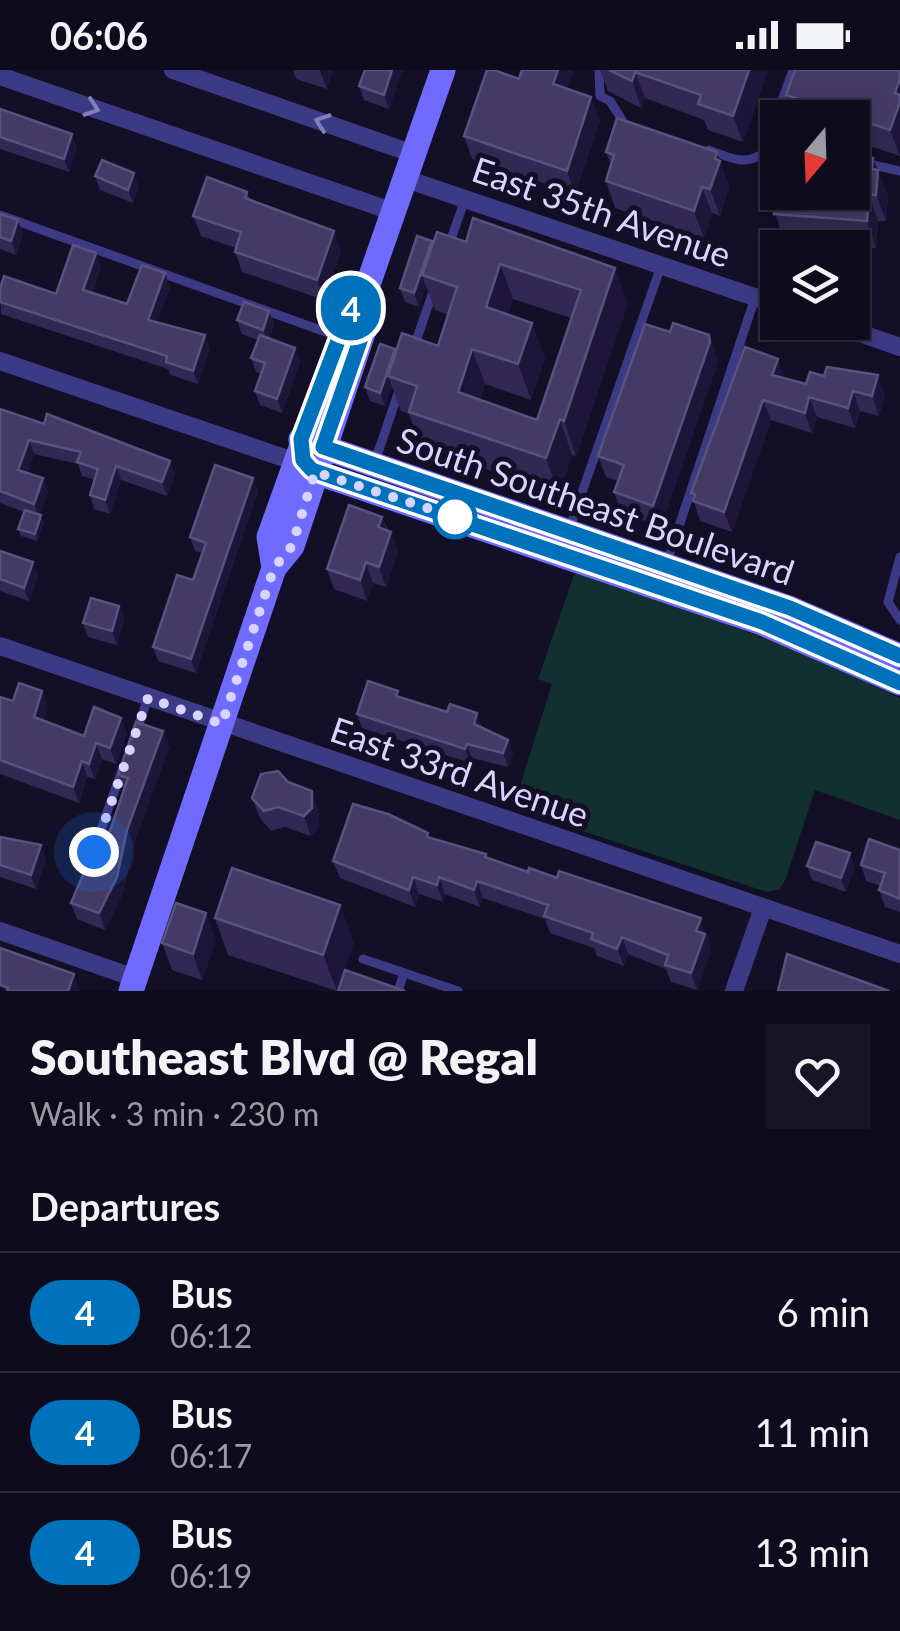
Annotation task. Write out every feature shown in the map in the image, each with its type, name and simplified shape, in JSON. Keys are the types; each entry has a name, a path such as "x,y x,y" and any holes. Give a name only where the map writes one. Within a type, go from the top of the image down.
{"main road":[{"path":"133,985 274,568 292,546 307,456 340,337 350,309 366,290 443,70"},
{"path":"274,568 268,538 283,494 307,456 368,318 366,290"},
{"name":"South Southeast Boulevard","path":"307,456 374,465 569,530 790,608 900,656"},
{"name":"South Southeast Boulevard","path":"307,456 762,622 900,684"}],"street":[{"name":"East 35th Avenue","path":"172,70 410,166 464,199 760,300"},
{"path":"0,76 394,212"},
{"path":"870,337 900,347"},
{"path":"0,360 307,456"},
{"name":"East 33rd Avenue","path":"0,646 900,954"},
{"path":"734,991 763,908"},
{"path":"0,931 133,985"}],"lane":[{"path":"599,70 600,96 610,101 627,122 616,137"},
{"path":"782,100 793,70"},
{"path":"694,146 741,161 752,161 760,154"},
{"path":"870,164 900,171"},
{"path":"446,254 464,199"},
{"path":"0,215 340,337"},
{"path":"569,530 661,266"},
{"path":"408,364 439,272"},
{"path":"667,564 755,298"},
{"path":"374,465 402,383"},
{"path":"900,557 888,602 900,620"},
{"path":"94,852 148,698"},
{"path":"363,959 458,991"},
{"path":"398,991 404,973"}],"green space":[{"path":"576,569 802,652 900,698 900,820 815,790 786,878 780,889 767,892 513,808 552,684 538,679"}],"building":[{"path":"365,70 392,70 384,95 359,86"},
{"path":"487,70 519,79 522,70 558,70 553,84 591,97 567,171 464,136"},
{"path":"609,70 749,70 733,116 698,104 701,95 635,72 632,81"},
{"path":"795,70 900,70 895,93 900,95 900,102 890,130 870,123 870,100 801,100 786,95"},
{"path":"0,109 72,134 64,159 0,137"},
{"path":"617,118 717,152 715,159 720,161 710,189 702,187 694,211 606,181 614,155 606,152"},
{"path":"870,158 872,169 878,170 876,195 870,194"},
{"path":"102,160 134,173 128,190 95,176"},
{"path":"207,177 247,192 245,198 334,231 317,280 235,252 241,232 193,216"},
{"path":"774,210 868,210 867,221 774,214"},
{"path":"0,214 18,220 11,241 0,237"},
{"path":"473,218 615,268 564,421 560,419 546,458 409,412 417,386 388,376 402,333 438,346 457,287 422,275 437,232 466,242","holes":["500,264 581,290 537,420 458,392 472,349 518,364 532,323 486,307"]},
{"path":"417,236 432,241 414,293 400,288"},
{"path":"73,245 96,253 83,290 127,304 142,265 165,273 148,320 205,335 193,371 166,362 167,356 0,302 4,276 56,294"},
{"path":"244,302 269,311 263,330 237,320"},
{"path":"673,323 709,335 710,342 653,506 614,492 624,465 598,456 645,324 670,332"},
{"path":"260,335 295,348 277,399 255,391 265,363 251,358"},
{"path":"380,344 395,349 380,393 365,387"},
{"path":"745,347 778,359 772,375 806,384 810,372 824,376 827,367 878,375 872,396 853,391 848,408 809,397 805,413 763,400 724,512 693,501 695,495 691,493"},
{"path":"0,409 44,424 47,414 170,461 162,482 116,466 105,500 90,495 98,469 77,462 81,452 29,440 18,470 43,478 34,504 0,491"},
{"path":"215,465 253,478 191,659 153,647 177,575 193,580 206,543 190,537"},
{"path":"349,505 382,517 378,527 391,532 379,567 366,562 360,580 327,569"},
{"path":"25,510 41,515 35,534 18,529"},
{"path":"0,551 33,562 24,588 0,579"},
{"path":"91,598 119,606 112,631 83,623"},
{"path":"368,681 398,691 396,696 447,712 450,704 477,713 474,724 508,740 503,753 467,744 465,749 357,714"},
{"path":"19,683 42,691 34,717 84,736 94,707 121,718 110,748 96,743 89,764 82,761 73,787 0,760 0,697 13,701"},
{"path":"136,722 163,731 127,830 117,877 99,913 71,903 93,851 101,854 112,825 128,778 118,775"},
{"path":"278,771 288,782 312,791 312,808 304,816 278,807 264,811 252,798 261,774"},
{"path":"353,804 388,814 428,833 427,837 486,854 485,857 528,872 529,868 557,878 559,871 701,918 696,931 705,934 691,973 665,965 668,955 622,937 617,949 591,939 593,933 544,916 548,905 477,881 474,890 439,877 437,885 413,877 409,890 333,861"},
{"path":"0,837 41,845 31,875 0,865"},
{"path":"869,839 900,850 900,899 879,890 885,873 861,865"},
{"path":"816,842 850,853 841,878 807,866"},
{"path":"232,868 340,905 323,955 215,918"},
{"path":"176,903 206,913 193,954 162,943"},
{"path":"0,948 74,974 68,991 7,991 0,985"},
{"path":"787,954 889,991 778,991"},
{"path":"345,970 405,991 338,991"}],"bus line":[{"name":"4","path":"900,656 790,608 323,447 368,318 366,290 350,309 301,439 303,460 312,470 762,622 900,683"}],"route":[{"path":"94,852 148,698 222,724 274,568 292,546 315,472 455,517"}]}
